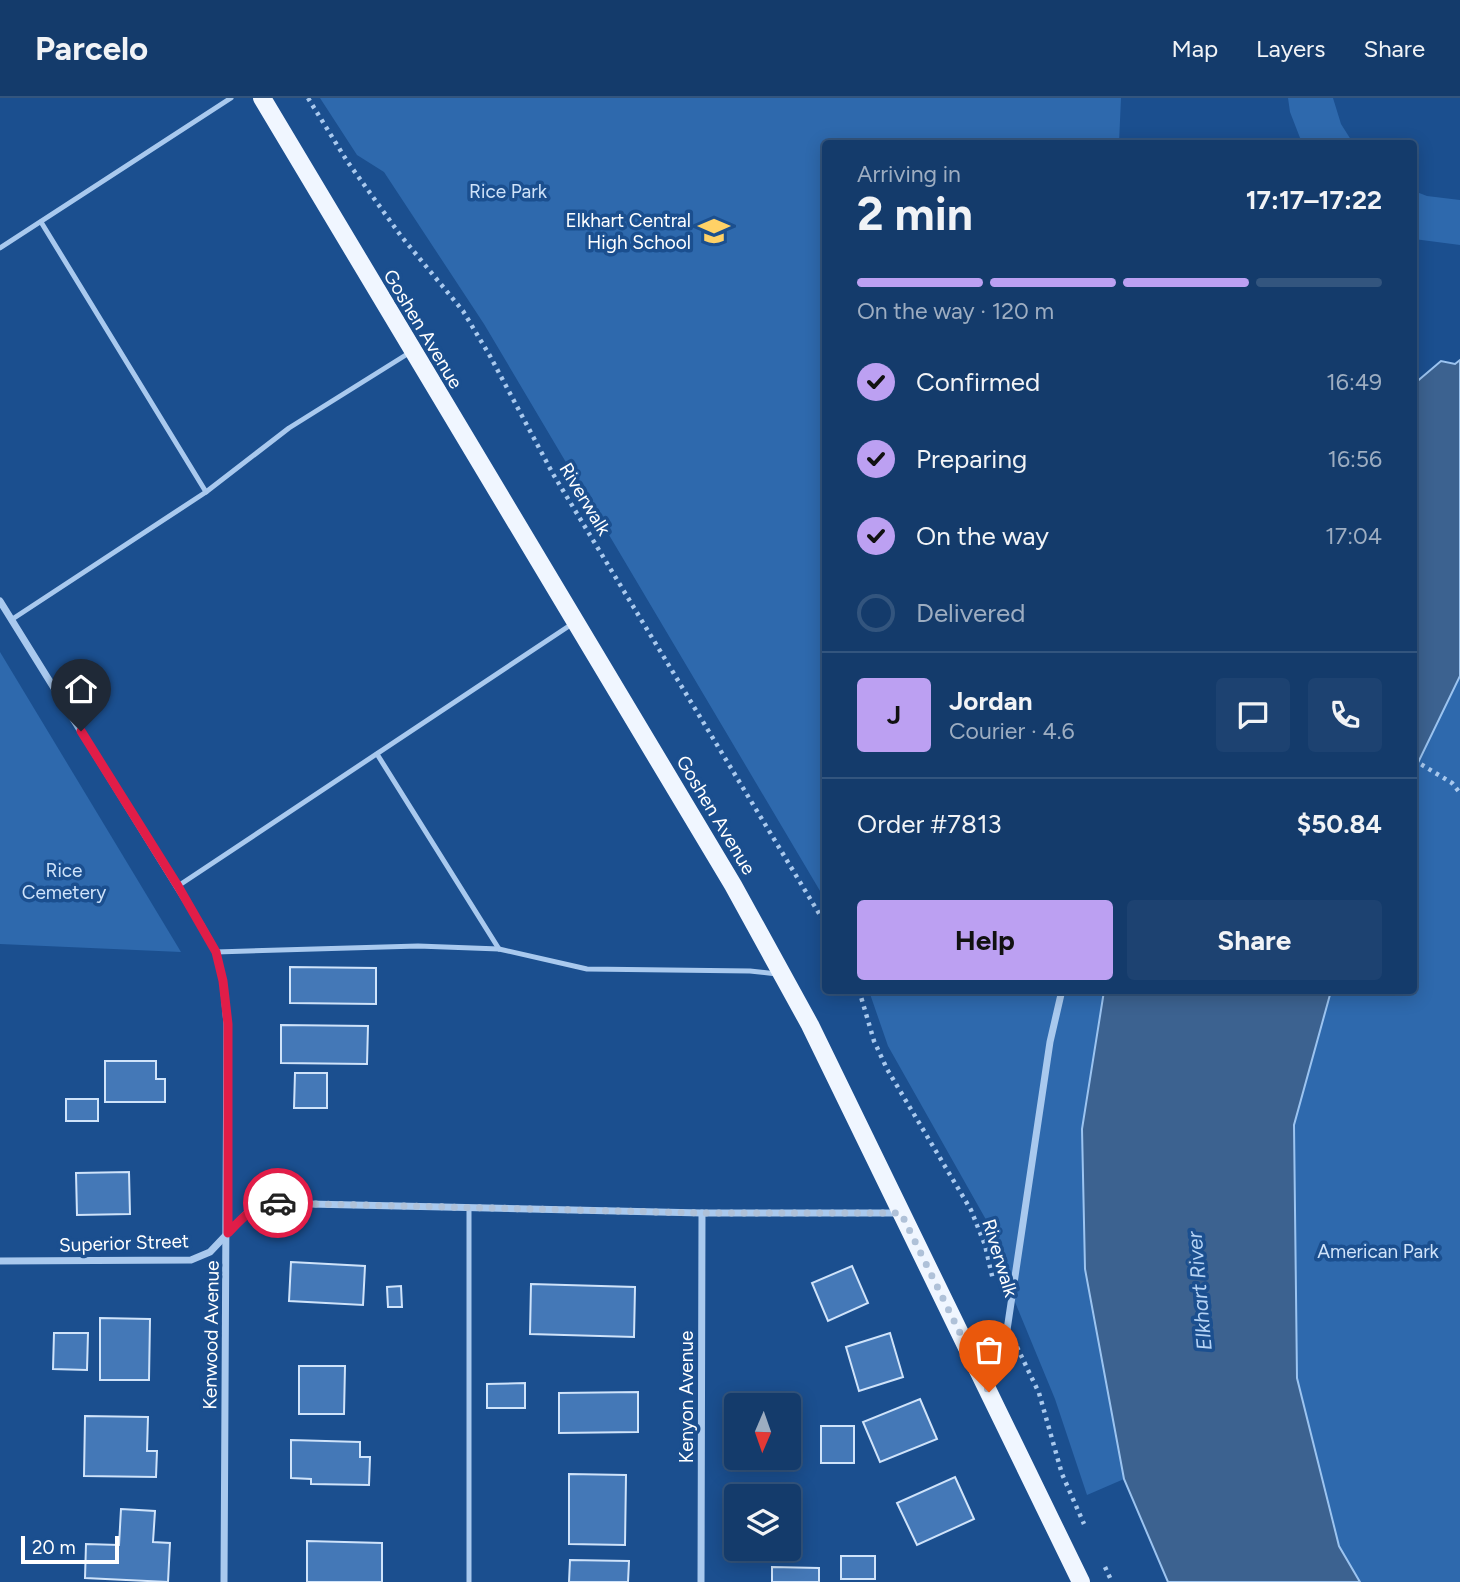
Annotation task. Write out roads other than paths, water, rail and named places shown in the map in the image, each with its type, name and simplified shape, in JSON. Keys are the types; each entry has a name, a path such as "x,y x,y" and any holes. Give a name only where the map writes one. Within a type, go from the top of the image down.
{"main road":[{"name":"Goshen Avenue","path":"262,98 733,885 810,1025 1081,1582"}],"street":[{"name":"Kenwood Avenue","path":"0,601 201,925 216,952 223,981 228,1024 224,1582"},
{"path":"977,1368 1007,1330 1049,1042 1061,994"},
{"name":"Superior Street","path":"0,1261 191,1260 210,1252 246,1214 264,1203 702,1213 901,1213"},
{"name":"Kenyon Avenue","path":"701,1582 702,1213"}],"lane":[{"path":"0,248 231,98"},
{"path":"41,222 206,492"},
{"path":"11,620 206,492 289,428 412,352"},
{"path":"178,886 576,622"},
{"path":"377,754 499,949"},
{"path":"216,952 418,946 499,949 587,969 750,971 782,974"},
{"path":"469,1208 469,1582"}],"water":[{"path":"1460,360 1460,676 1417,765 1417,381 1441,361 1455,364"},
{"name":"Elkhart River","path":"1104,994 1330,994 1294,1125 1297,1378 1339,1546 1360,1582 1168,1582 1124,1479 1085,1269 1082,1129"}],"place":[{"name":"Elkhart Central High School","path":"714,231"}],"park label":[{"name":"Rice Park","path":"508,191"},
{"name":"Rice Cemetery","path":"64,881"},
{"name":"American Park","path":"1378,1251"}]}
